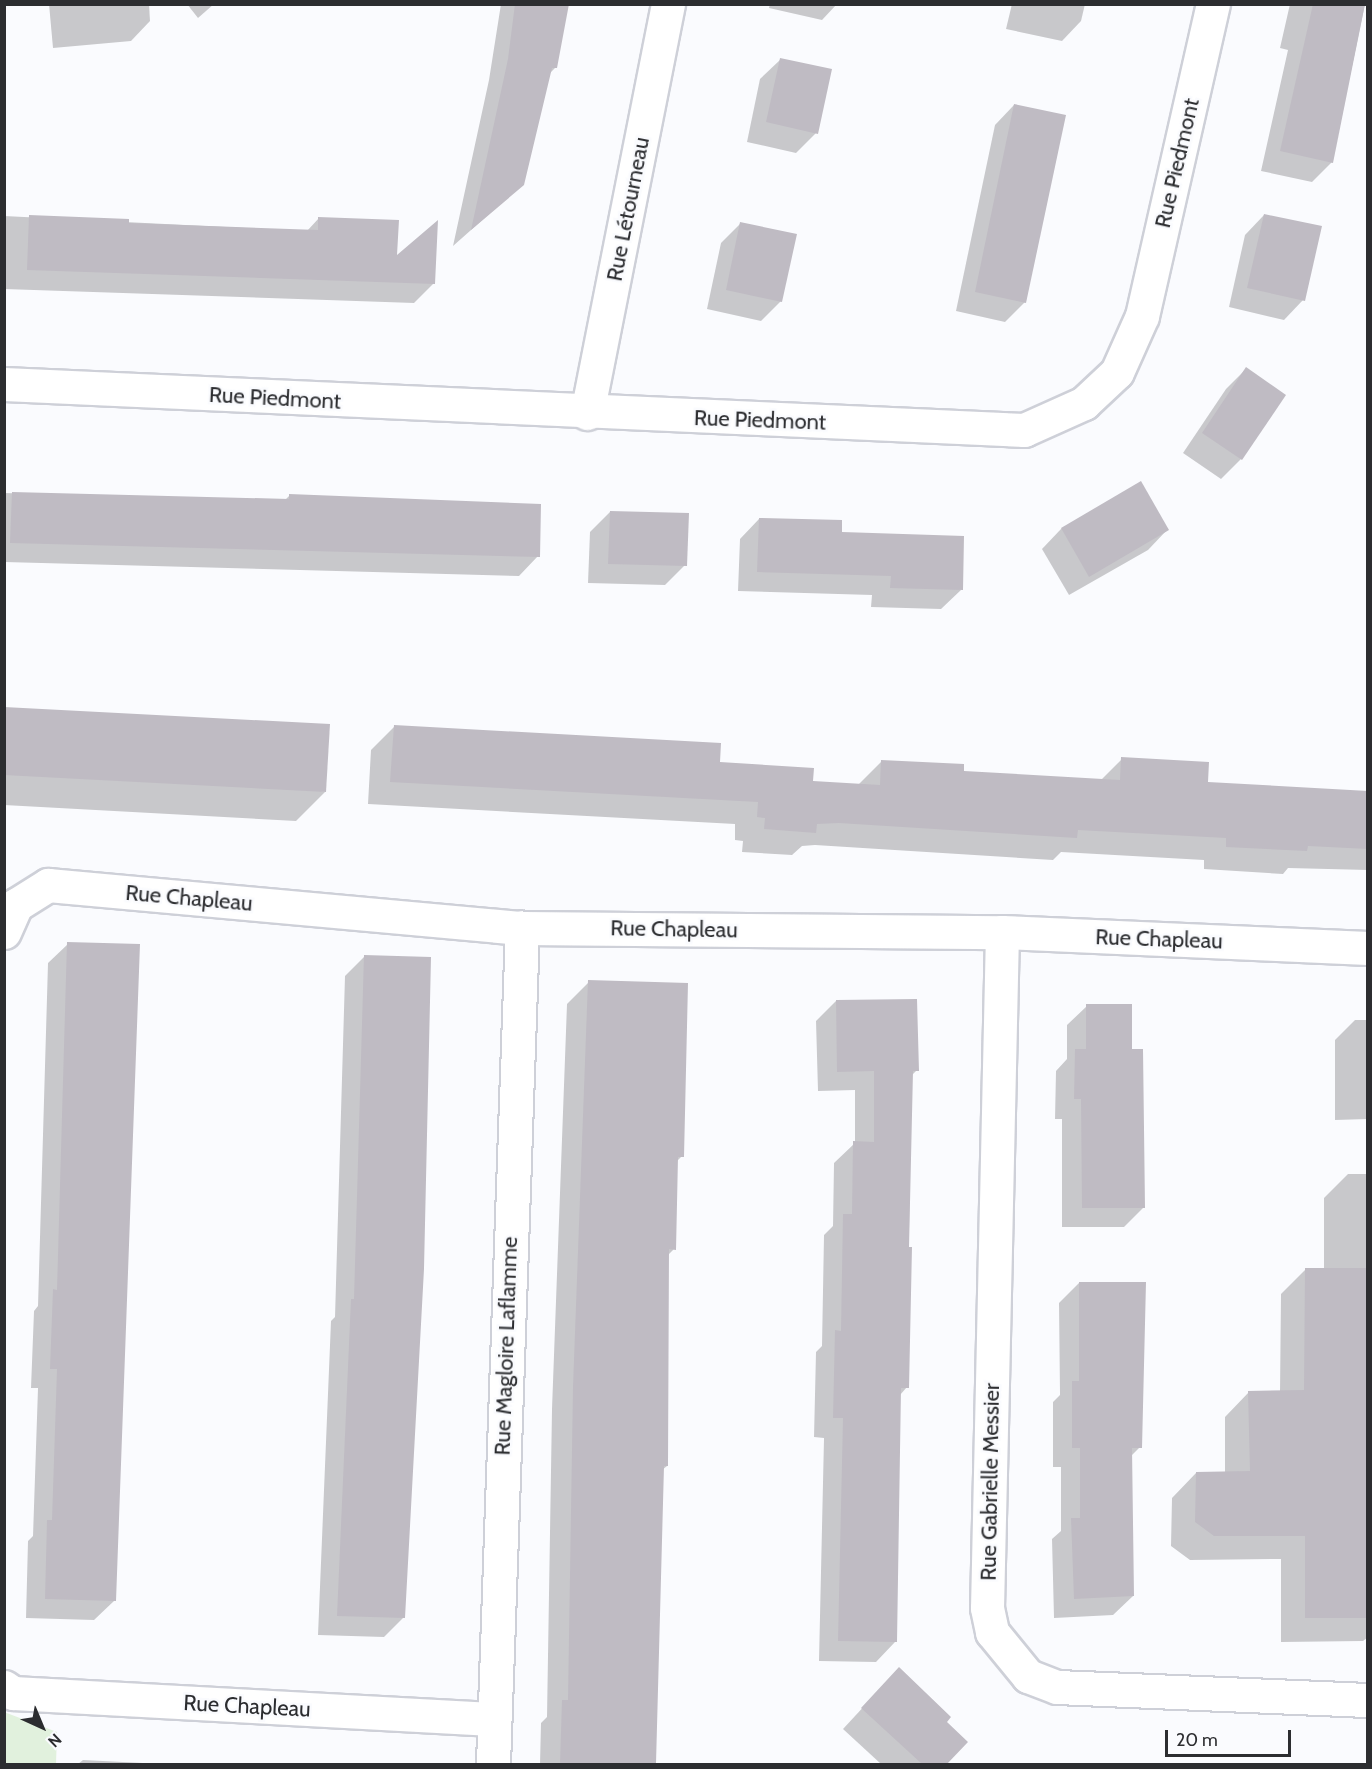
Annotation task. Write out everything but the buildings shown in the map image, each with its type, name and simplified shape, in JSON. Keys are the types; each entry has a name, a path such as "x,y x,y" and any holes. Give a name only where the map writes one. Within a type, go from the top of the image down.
{"street":[{"name":"Rue Létourneau","path":"587,413 669,4"},
{"name":"Rue Piedmont","path":"4,384 587,413 1024,430 1084,404 1117,372 1142,316 1213,4"},
{"name":"Rue Chapleau","path":"4,932 16,905 48,885 522,928 1002,932 1368,948"},
{"name":"Rue Magloire Laflamme","path":"493,1764 492,1719 522,928"},
{"name":"Rue Gabrielle Messier","path":"1002,932 987,1608 992,1632 1028,1676 1056,1687 1368,1700"},
{"name":"Rue Chapleau","path":"4,1687 13,1693 492,1719"}],"green space":[{"path":"4,1712 57,1732 56,1764 5,1764"}]}
